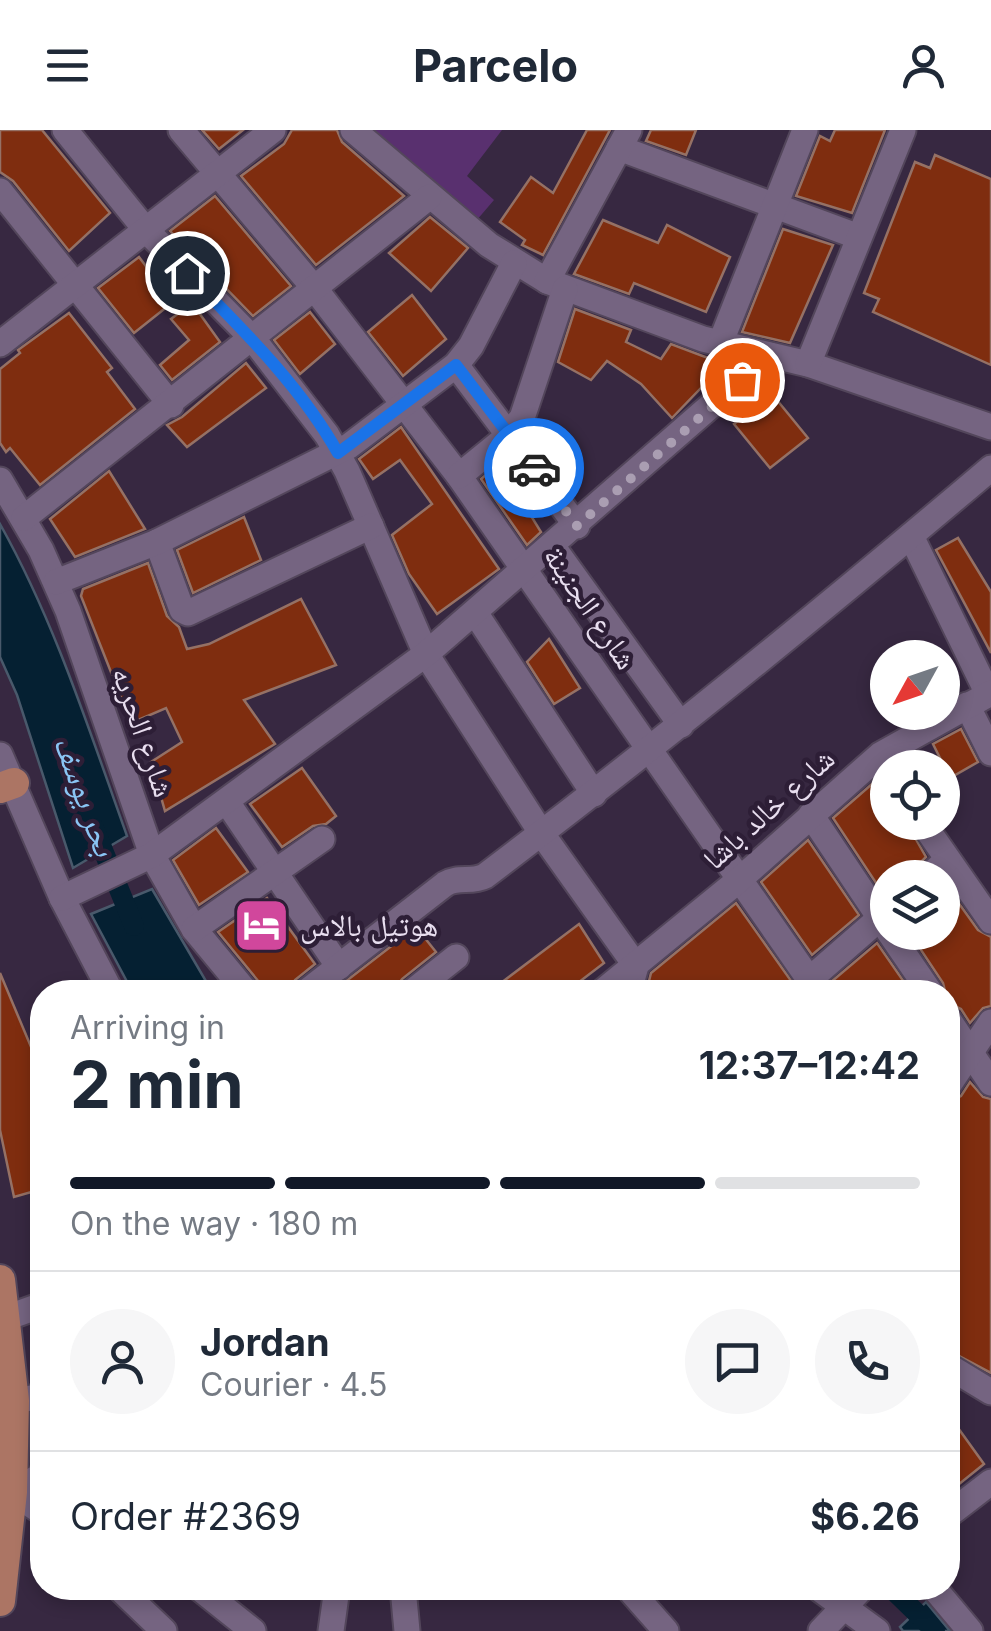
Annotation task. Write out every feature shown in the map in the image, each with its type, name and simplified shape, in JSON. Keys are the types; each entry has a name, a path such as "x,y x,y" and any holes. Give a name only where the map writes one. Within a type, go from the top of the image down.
{"main road":[{"path":"0,1280 28,1398 12,1492 0,1601"}],"street":[{"path":"65,130 145,229 288,380 338,453 426,654 542,834 636,966 632,980"},
{"name":"شارع الجنينة","path":"181,130 315,289 459,476 809,980"},
{"path":"0,344 273,130"},
{"path":"353,130 429,197 514,262 556,285 720,344 808,364 988,426"},
{"path":"720,344 805,130"},
{"path":"808,364 903,130"},
{"path":"459,476 509,434 527,408 556,285 624,139 774,206 859,238"},
{"path":"0,191 171,404"},
{"path":"24,518 429,197"},
{"path":"56,582 157,542 338,453 456,365 471,346 514,262"},
{"path":"62,898 152,855 426,654 769,355"},
{"path":"456,365 577,526"},
{"path":"322,980 445,884 454,879 475,880 485,876 542,834 648,752 991,468"},
{"name":"شارع الحريه","path":"0,480 56,582 152,855 194,929 236,980"},
{"path":"157,542 182,610 188,613 371,526"},
{"path":"911,536 982,697 991,753"},
{"path":"552,547 681,725"},
{"path":"476,614 594,794"},
{"name":"شارع خالد باشا","path":"902,750 982,697"},
{"name":"شارع خالد باشا","path":"618,980 811,815 870,772"},
{"path":"5,775 62,898 106,980"},
{"path":"227,802 339,967"},
{"path":"811,815 870,900"},
{"path":"194,929 322,838"},
{"path":"934,840 948,860"},
{"path":"960,877 991,921"},
{"path":"820,980 870,937"},
{"path":"899,950 913,980"},
{"path":"427,980 456,957"},
{"path":"960,1069 991,1022"},
{"path":"960,1036 991,1083"},
{"path":"6,1318 30,1309"},
{"path":"960,1373 991,1392"},
{"path":"30,1481 12,1492 30,1504"},
{"path":"960,1505 991,1482"},
{"path":"132,1600 164,1631"},
{"path":"213,1600 253,1631"},
{"path":"331,1631 335,1600"},
{"path":"404,1600 407,1631"},
{"path":"637,1600 657,1628"},
{"path":"820,1631 849,1600"},
{"path":"856,1600 876,1631"},
{"path":"944,1600 970,1631"}],"shaded area":[{"path":"370,130 502,130 467,176 494,200 476,221"}],"water":[{"path":"0,524 54,638 127,836 73,868 17,695 0,657"},
{"path":"152,889 205,980 126,980 91,914"},
{"path":"926,1602 950,1631 903,1631 900,1627"}],"building":[{"path":"0,130 42,130 110,213 69,251 13,181 0,172"},
{"path":"202,130 243,130 219,149"},
{"path":"292,130 337,130 342,142 404,196 316,265 241,176 284,144"},
{"path":"587,130 610,130 543,255 522,245 525,240 500,222 531,177 553,193"},
{"path":"651,130 696,130 686,155 646,141"},
{"path":"835,130 885,130 852,213 796,196 820,136 830,141"},
{"path":"935,155 991,179 991,365 873,312 879,299 864,293 915,162 930,168"},
{"path":"215,196 291,286 253,316 170,231"},
{"path":"430,217 468,248 431,291 389,253"},
{"path":"603,220 658,243 667,225 730,257 706,312 634,283 629,294 574,274"},
{"path":"783,229 833,245 790,343 742,332"},
{"path":"139,257 173,302 134,333 98,288"},
{"path":"412,295 446,339 403,376 368,332"},
{"path":"192,303 220,342 172,380 160,365 189,340 171,319"},
{"path":"575,309 631,330 626,342 661,359 671,344 724,364 672,418 641,384 607,361 591,380 558,362"},
{"path":"310,312 335,344 300,374 274,340"},
{"path":"69,313 112,368 107,372 135,409 40,485 10,448 6,452 0,443 0,369 20,353 18,350"},
{"path":"246,363 266,388 187,447 167,425"},
{"path":"772,394 808,438 770,468 734,424"},
{"path":"401,427 499,569 437,614 409,574 392,535 432,504 400,460 373,479 359,459"},
{"path":"499,464 541,532 527,545 481,479"},
{"path":"109,471 145,529 75,557 50,519"},
{"path":"244,517 261,560 193,593 177,550"},
{"path":"958,538 991,592 991,653 936,550"},
{"path":"148,563 167,616 179,627 187,649 209,644 301,599 336,665 244,700 275,744 165,811 151,762 182,742 166,708 131,723 81,596 83,589"},
{"path":"549,639 580,688 554,704 527,662"},
{"path":"960,730 978,762 960,772 960,750 936,750 933,744"},
{"path":"302,768 336,816 282,847 250,804"},
{"path":"870,786 870,840 916,840 926,857 870,860 870,874 833,818"},
{"path":"216,828 248,872 199,905 173,860"},
{"path":"808,840 859,915 812,955 761,882"},
{"path":"267,898 315,964 295,980 257,980 218,932"},
{"path":"736,903 791,980 649,980 651,973"},
{"path":"960,905 978,930 991,937 991,1006 983,1008 970,1023 960,1009 960,980 941,980 921,950 960,950"},
{"path":"579,924 604,963 582,980 505,980"},
{"path":"416,927 436,952 401,980 348,980"},
{"path":"870,949 882,950 903,980 833,980"},
{"path":"0,973 30,1044 30,1192 14,1197 0,1130"},
{"path":"970,1082 983,1097 991,1099 991,1373 960,1356 961,1096"},
{"path":"960,1431 984,1464 960,1483"}],"waterway":[{"name":"بحر يوسف","path":"94,828 134,926"},
{"name":"بحر يوسف","path":"903,1600 935,1631"}],"way so far":[{"path":"534,468 577,526 742,380"}],"place":[{"name":"هوتيل بالاس","path":"261,926"}],"route":[{"path":"187,273 288,380 338,453 456,365 534,468"}]}
